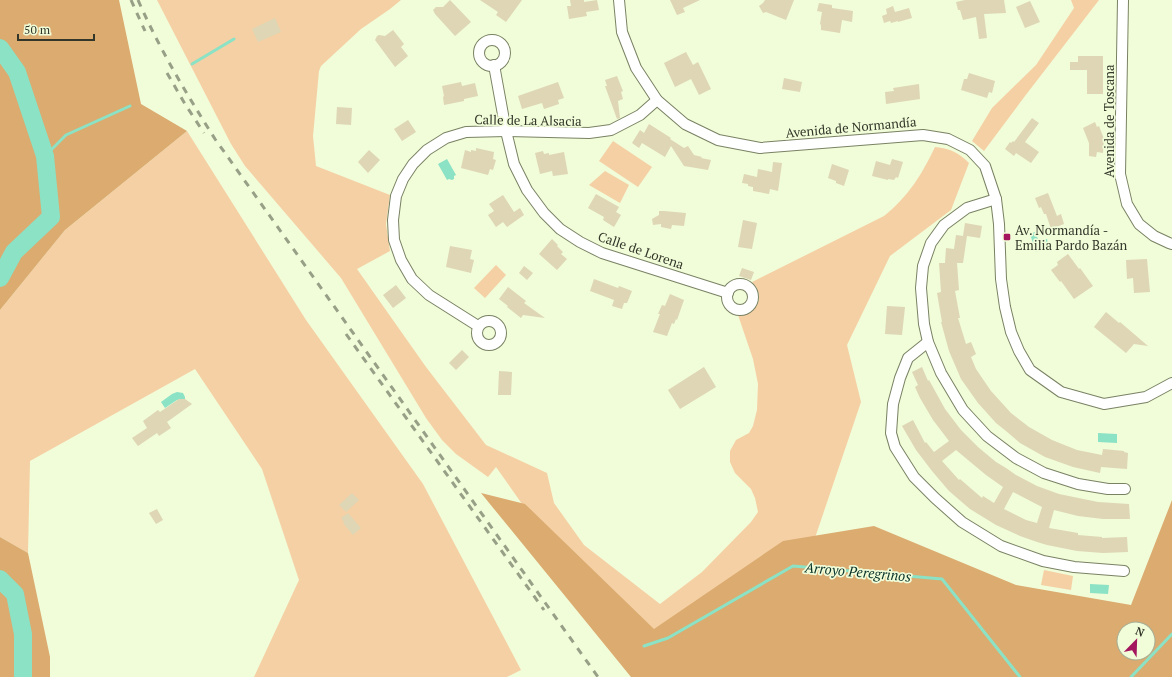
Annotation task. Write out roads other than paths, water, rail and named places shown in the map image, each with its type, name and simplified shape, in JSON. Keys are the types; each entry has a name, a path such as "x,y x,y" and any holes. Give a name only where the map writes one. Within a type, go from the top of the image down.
{"street":[{"name":"Avenida de Normandía","path":"619,0 622,32 636,68 657,100 685,124 718,140 760,148 923,135 948,139 970,150 985,166 996,199 1001,279 1005,307 1011,332 1019,351 1030,370 1061,392 1104,404 1146,397 1172,384"},
{"name":"Avenida de Toscana","path":"1123,0 1120,174 1127,204 1139,224 1154,236 1172,244"},
{"name":"Calle de Lorena","path":"494,66 506,131 514,164 527,190 544,213 560,229 580,242 602,253 728,293"},
{"name":"Calle de La Alsacia","path":"478,326 429,295 412,279 401,260 394,240 393,220 396,196 403,179 413,164 427,150 446,138 466,132 506,131 589,133 611,130 640,115 657,100"},
{"path":"996,199 967,208 944,225 931,243 923,266 921,288 924,324 928,342 941,373 963,410 987,436 1016,458 1044,473 1078,484 1108,489 1126,489"},
{"path":"928,342 908,358 900,378 893,404 891,433 894,447 914,477 962,522 1001,546 1043,561 1074,567 1124,571"}],"waterway":[{"path":"192,64 234,39"},
{"path":"0,48 17,72 45,156 51,217 14,252 0,278"},
{"path":"45,156 66,135 130,106"},
{"name":"Arroyo Peregrinos","path":"644,646 668,638 793,566 942,579 1020,677"},
{"path":"0,579 15,594 23,634 23,677"},
{"name":"Arroyo Peregrinos","path":"1131,677 1172,634"}],"railway":[{"path":"131,0 145,31"},
{"path":"138,0 174,71 215,139 598,677"},
{"path":"167,73 204,133"},
{"path":"346,334 544,610"}],"place":[{"name":"Av. Normandía - Emilia Pardo Bazán","path":"1007,237"}]}
